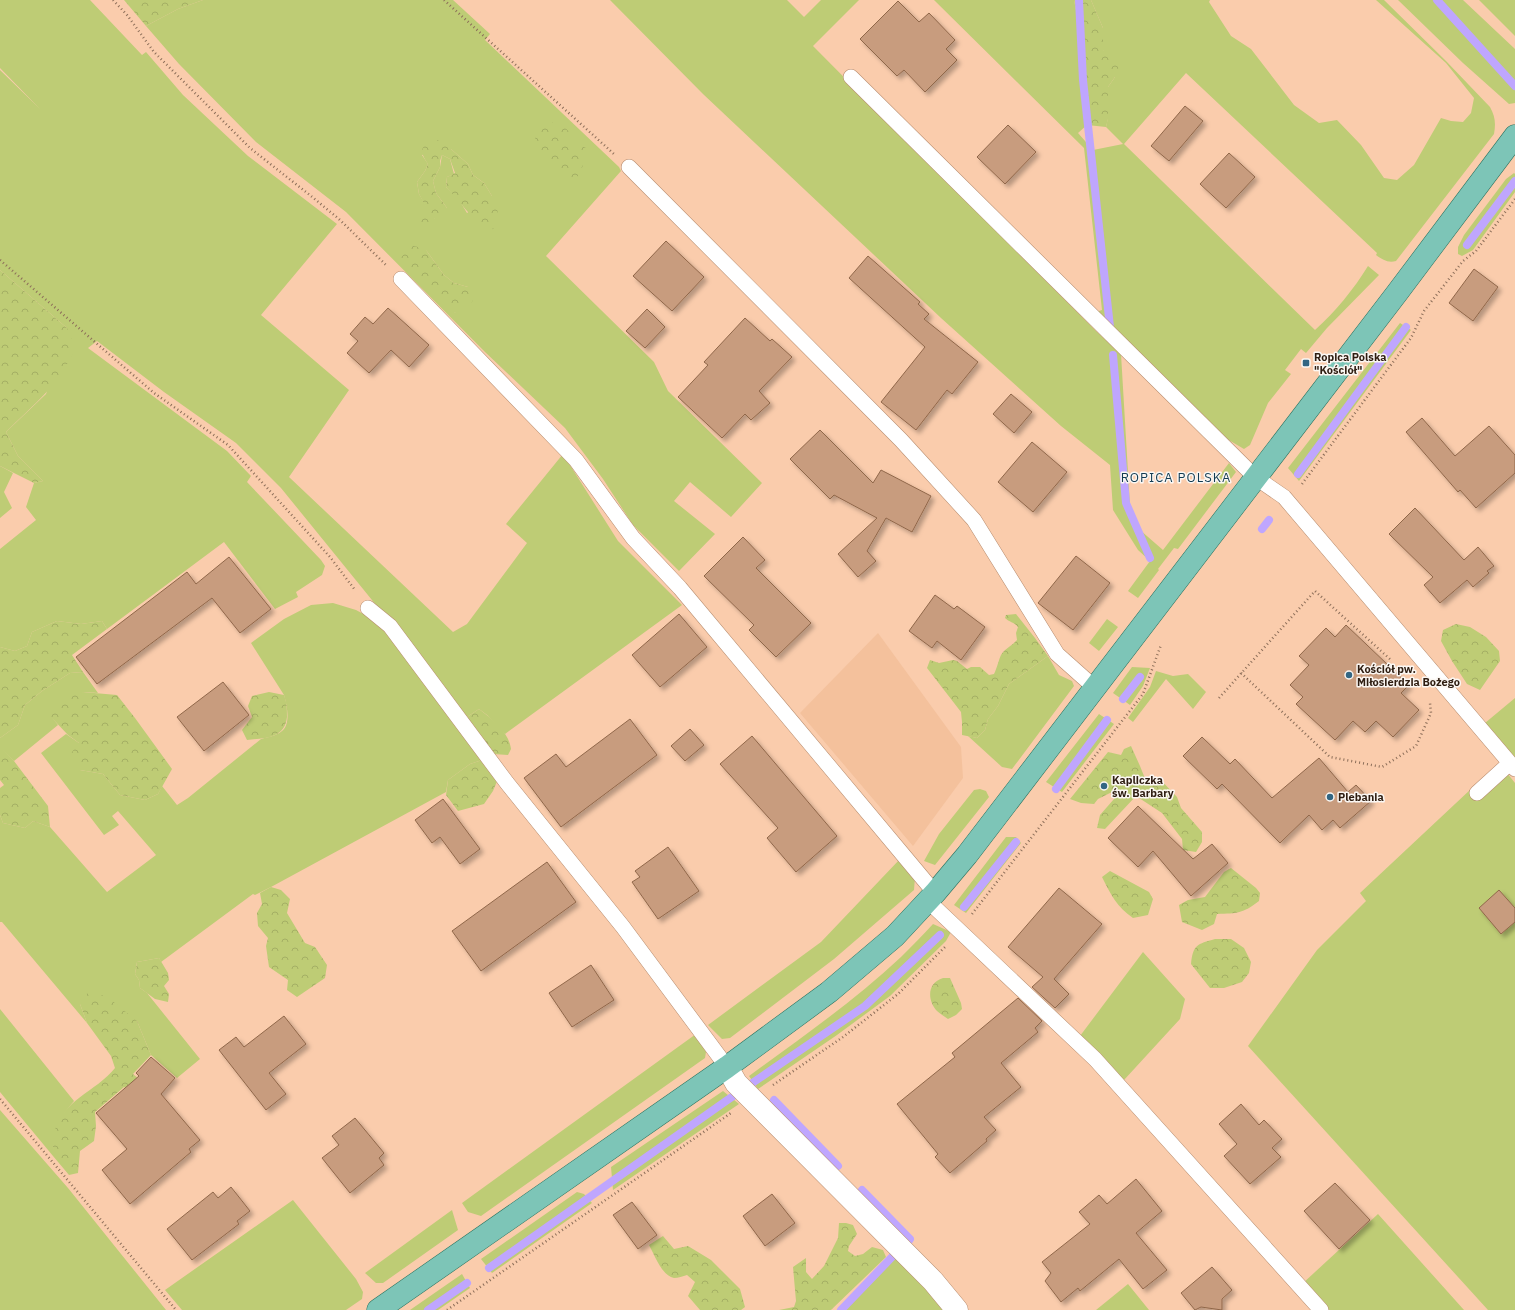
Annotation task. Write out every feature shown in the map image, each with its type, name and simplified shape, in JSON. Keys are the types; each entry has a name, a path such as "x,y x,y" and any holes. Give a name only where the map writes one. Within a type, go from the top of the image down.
{"main road":[{"path":"378,1310 737,1082 829,992 895,936 932,897 967,855 1515,136"}],"street":[{"path":"737,1082 933,1281 957,1310"}],"lane":[{"path":"851,77 1255,478 1284,497 1512,766 1477,794"},
{"path":"629,167 901,440 974,520 1057,654 1094,687"},
{"path":"401,279 576,460 633,538 680,588 932,897 1095,1059 1321,1310"},
{"path":"368,608 390,626 507,782 623,927 737,1082"}],"path":[{"path":"113,0 127,15 154,52 250,148 339,219 401,279"},
{"path":"444,0 629,167"},
{"path":"0,260 154,393 228,445 330,557 368,608"},
{"path":"1219,698 1314,591 1394,663"},
{"path":"1241,673 1330,757 1382,766 1416,746 1431,713 1429,700"},
{"path":"0,1099 176,1310"}],"shaded area":[{"path":"878,633 961,747 963,778 913,846 800,713"}],"green space":[{"path":"0,0 90,0 142,55 146,52 183,95 248,156 337,224 261,315 349,390 289,477 453,632 467,624 527,543 506,524 563,454 618,541 682,605 505,734 487,715 479,709 467,717 281,488 236,443 164,392 97,341 88,348 227,451 251,476 247,482 325,566 322,575 296,592 298,597 275,609 224,542 107,629 102,621 81,624 57,621 32,632 27,646 15,651 0,647 0,549 36,520 26,507 34,483 43,481 18,456 6,432 46,394 67,328 0,270 0,70 40,109 0,68"},
{"path":"124,0 203,0 178,9 146,26"},
{"path":"203,0 453,0 490,34 485,40 619,167 621,171 546,256 654,362 668,391 762,483 731,517 690,482 674,501 715,534 679,571 633,525 603,479 565,428 485,352 346,212 256,142 179,64 146,26 178,9","holes":["451,149 468,164 473,175 484,183 492,196 467,213 458,198 446,187 447,177 454,174 450,159 442,155 440,167 433,181 436,193 447,208 434,219 419,194 417,182 428,164 422,155","426,250 444,275 454,283 468,287 455,313"]},
{"path":"610,0 787,0 804,17 821,0 859,0 813,46 1096,331 1121,354 1130,506 1140,530 1163,550 1229,463 1236,472 1178,549 1174,548 1138,598 1128,591 1150,561 1138,550 1113,510 1110,465 1061,426 941,318 703,94"},
{"path":"934,0 1074,0 1078,20 1087,125 1078,133 1093,150 1123,144 1106,127 1108,118 1108,87 1115,77 1103,50 1103,28 1091,0 1210,0 1209,2 1231,36 1251,49 1294,105 1319,123 1337,120 1361,145 1384,178 1397,180 1414,165 1441,118 1463,122 1471,113 1474,98 1446,63 1376,0 1384,0 1490,107 1495,120 1494,134 1396,261 1390,262 1383,260 1376,255 1377,253 1186,73 1124,144 1315,330 1344,300 1368,266 1379,275 1327,328 1306,353 1301,349 1285,370 1291,374 1268,403 1250,445 1244,449 1227,439 1096,312 1102,310 1084,148"},
{"path":"1074,0 1091,0 1103,28 1103,50 1121,61 1115,77 1108,87 1108,119 1106,127 1087,125 1078,20"},
{"path":"1398,0 1463,0 1515,49 1515,103 1509,104 1463,63"},
{"path":"1479,0 1515,0 1515,36"},
{"path":"554,122 564,127 571,134 569,142 578,143 586,148 583,165 579,176 565,178 534,149 537,130"},
{"path":"438,140 468,164 473,175 484,183 498,208 496,224 493,229 486,230 480,225 446,187 447,177 455,173 450,159 442,155 440,167 433,181 436,193 447,208 446,216 434,219 430,230 419,227 426,207 419,194 417,182 428,164 422,151 425,146"},
{"path":"1514,173 1515,192 1473,250 1462,256 1458,254 1458,247 1464,235 1506,179"},
{"path":"412,245 426,250 444,275 454,283 468,287 475,292 472,302 455,313 438,300 398,261"},
{"path":"0,270 67,328 75,347 70,360 55,382 46,393 6,432 18,456 43,481 34,483 0,466"},
{"path":"1400,323 1411,330 1299,481 1288,468"},
{"path":"0,466 13,473 4,492 12,508 0,518"},
{"path":"333,603 356,610 378,622 482,760 470,764 448,780 446,792 271,887 255,895 253,894 161,962 159,958 137,962 135,974 139,980 140,988 147,993 200,1059 177,1078 151,1055 137,1021 80,1004 87,1023 2,922 0,922 0,815 3,823 25,828 33,821 50,827 107,892 156,855 118,811 112,816 119,825 104,835 41,753 66,734 79,743 80,770 103,774 120,795 145,800 158,794 162,786 177,805 188,798 261,739 277,734 285,728 287,724 288,714 284,695 251,643 284,619 311,605"},
{"path":"1016,614 1048,656 1009,684 998,706 988,719 985,730 977,738 962,735 961,712 927,668 930,660 939,663 953,660 957,661 967,669 971,667 980,667 989,675 994,674 1002,653 1017,640 1016,633 1018,627 1005,618 1006,615"},
{"path":"1107,619 1118,627 1099,651 1089,643"},
{"path":"57,621 81,624 102,621 107,629 72,655 83,672 70,673 42,691 25,705 18,725 0,738 0,647 15,651 27,646 32,632"},
{"path":"1456,624 1470,627 1486,637 1499,651 1500,661 1480,690 1467,684 1441,641 1443,630"},
{"path":"1048,656 1059,675 1072,681 1074,686 1012,769 1002,767 968,736 977,738 985,730 988,719 998,706 1009,684"},
{"path":"1132,667 1150,668 1143,686 1130,705 1113,693"},
{"path":"1156,671 1173,676 1188,674 1206,692 1193,709 1166,679 1133,722 1128,718 1150,687"},
{"path":"83,672 98,693 83,692 51,716 58,725 14,761 0,747 0,738 18,725 25,705 42,691 70,673"},
{"path":"83,692 117,695 135,718 172,769 158,794 145,800 120,795 103,774 80,770 69,756 79,743 68,735 50,716 62,694"},
{"path":"269,692 284,695 287,709 285,724 282,730 273,736 247,740 242,730 252,717 248,706 252,696"},
{"path":"1515,698 1515,760 1485,723"},
{"path":"479,709 499,726 507,737 511,749 508,755 493,754 473,730 467,717"},
{"path":"1099,714 1114,724 1062,792 1046,782"},
{"path":"0,746 14,761 48,806 50,827 33,821 25,828 3,823 0,815 0,788 4,785 0,780"},
{"path":"1131,746 1146,781 1158,777 1177,797 1181,808 1202,832 1202,842 1196,852 1183,850 1182,839 1162,813 1136,796 1105,829 1097,828 1100,815 1114,799 1116,790 1098,799 1094,804 1081,803 1070,799 1108,752 1121,755 1124,749"},
{"path":"482,760 498,779 493,791 484,804 458,811 446,795 448,780 470,764"},
{"path":"1507,773 1515,783 1515,1310 1488,1310 1248,1046 1317,950 1366,901 1360,893 1471,789 1480,798"},
{"path":"980,789 986,791 989,797 935,865 924,861 939,834 974,790"},
{"path":"1006,837 1016,837 1021,843 966,913 954,905"},
{"path":"900,859 915,877 914,890 834,959 730,1038 722,1039 708,1025 821,942"},
{"path":"1231,868 1256,888 1260,893 1259,901 1244,911 1217,914 1214,924 1202,930 1182,922 1179,905 1188,900 1205,897 1224,872"},
{"path":"1110,871 1149,892 1153,899 1148,915 1133,918 1119,905 1102,877"},
{"path":"271,887 281,890 290,899 287,913 305,943 315,947 327,965 325,978 297,997 287,990 288,980 269,967 266,946 268,938 258,926 257,913 262,904 260,893"},
{"path":"933,924 951,932 946,941 890,996 837,1035 758,1089 749,1076 865,989 901,957"},
{"path":"1215,939 1231,939 1244,948 1251,962 1249,973 1242,982 1224,988 1210,988 1191,964 1193,953 1197,946"},
{"path":"1143,952 1185,999 1180,1019 1124,1080 1080,1036"},
{"path":"159,958 168,973 169,980 164,986 169,994 168,1002 155,999 140,988 139,980 135,974 137,962"},
{"path":"950,978 961,1003 962,1009 956,1015 948,1019 937,1011 931,1002 930,997 931,988 938,980"},
{"path":"90,989 110,999 137,1021 151,1055 133,1074 149,1088 139,1099 124,1087 95,1112 96,1126 94,1141 80,1151 78,1173 69,1175 53,1156 54,1134 58,1122 71,1105 98,1084 115,1068 111,1056 87,1023 80,1004"},
{"path":"0,1009 74,1101 63,1115 58,1126 53,1156 0,1092"},
{"path":"696,1034 706,1052 705,1058 481,1216 468,1212 462,1203"},
{"path":"723,1091 739,1104 613,1190 611,1167"},
{"path":"0,1110 68,1188 166,1310 0,1310"},
{"path":"577,1192 584,1194 592,1203 492,1273 481,1259"},
{"path":"293,1200 356,1279 363,1292 362,1299 346,1310 182,1310 165,1290"},
{"path":"452,1210 458,1230 383,1283 376,1283 365,1273"},
{"path":"1378,1214 1464,1310 1326,1310 1302,1284"},
{"path":"839,1223 853,1225 857,1234 849,1246 848,1251 855,1256 863,1254 872,1247 883,1250 886,1257 831,1310 779,1310 794,1307 796,1301 793,1267 806,1258 806,1272 812,1279 824,1266 838,1238"},
{"path":"663,1236 674,1249 688,1246 711,1260 740,1289 745,1307 741,1310 700,1310 688,1296 695,1282 687,1275 676,1278 670,1276 662,1269 653,1254 649,1245"},
{"path":"895,1252 943,1310 837,1310"},
{"path":"462,1274 470,1288 438,1310 410,1310"},
{"path":"1128,1284 1149,1310 1096,1310"}],"building":[{"path":"898,1 919,22 929,13 955,40 946,49 957,60 925,92 904,70 897,76 860,39"},
{"path":"1185,106 1203,121 1169,161 1151,146"},
{"path":"1008,125 1036,152 1005,184 977,157"},
{"path":"1229,153 1255,177 1226,208 1200,184"},
{"path":"666,241 704,277 672,311 633,276"},
{"path":"868,256 920,302 918,304 929,314 924,319 978,362 952,394 947,390 916,430 881,402 925,347 849,278"},
{"path":"1474,269 1498,287 1473,321 1449,303"},
{"path":"388,308 429,345 409,367 391,350 369,373 347,353 358,341 350,334 365,317 373,324"},
{"path":"647,309 665,327 645,348 626,331"},
{"path":"745,318 770,341 772,339 792,357 759,391 770,403 751,420 745,414 722,438 678,397 708,365 704,362"},
{"path":"1011,394 1032,412 1014,433 993,414"},
{"path":"1422,418 1455,456 1489,426 1515,455 1515,473 1476,508 1460,490 1458,492 1406,432"},
{"path":"820,430 873,483 881,470 931,496 912,532 886,518 867,551 876,561 858,577 838,554 877,518 834,495 830,499 790,459"},
{"path":"1032,442 1067,472 1033,512 998,482"},
{"path":"1415,508 1464,560 1478,547 1494,566 1487,571 1489,573 1473,587 1467,580 1440,603 1424,585 1433,577 1389,534"},
{"path":"743,537 765,560 756,568 811,623 776,657 749,630 754,625 704,576"},
{"path":"1076,556 1110,583 1073,630 1038,603"},
{"path":"229,557 271,609 240,633 212,598 97,684 76,657 187,572 196,584"},
{"path":"935,595 954,609 957,606 985,627 961,660 937,641 932,648 909,631"},
{"path":"679,614 707,647 660,687 632,655"},
{"name":"Kościół pw. Miłosierdzia Bożego","path":"1346,625 1409,685 1401,693 1419,710 1393,737 1376,721 1365,732 1353,721 1335,740 1296,704 1303,697 1290,685 1309,665 1299,656 1326,628 1335,637"},
{"path":"223,682 249,715 204,751 177,717"},
{"path":"630,719 657,755 561,827 524,778 556,754 566,767"},
{"path":"690,729 704,745 685,761 671,746"},
{"path":"752,736 837,836 796,872 767,838 778,828 720,764"},
{"path":"1202,737 1230,764 1235,759 1272,798 1319,758 1348,792 1356,785 1371,801 1340,828 1333,820 1322,830 1309,815 1280,843 1222,784 1217,789 1183,756"},
{"path":"443,799 480,849 460,864 440,837 432,843 415,820"},
{"path":"1138,806 1193,859 1212,844 1228,863 1191,896 1153,851 1138,867 1108,838"},
{"path":"668,847 699,891 658,919 632,882 640,877 635,871"},
{"path":"547,862 576,902 481,971 452,931"},
{"path":"1059,888 1102,924 1054,979 1069,994 1055,1008 1032,987 1043,977 1008,947"},
{"path":"1499,890 1515,908 1515,922 1501,934 1479,908"},
{"path":"591,965 614,1000 572,1027 549,993"},
{"path":"1018,998 1042,1021 1035,1028 1038,1032 1001,1063 1021,1087 984,1117 996,1130 986,1139 987,1141 950,1173 935,1157 938,1154 897,1104 955,1057 952,1053"},
{"path":"284,1016 306,1044 269,1073 286,1094 266,1110 219,1050 236,1037 244,1047"},
{"path":"151,1057 175,1078 161,1094 200,1140 189,1149 191,1152 130,1204 102,1170 127,1149 96,1113 139,1076 136,1073"},
{"path":"1241,1104 1259,1125 1264,1120 1282,1139 1272,1148 1281,1157 1250,1184 1224,1156 1237,1144 1219,1124"},
{"path":"355,1118 384,1153 379,1158 384,1165 350,1193 322,1158 339,1145 332,1136"},
{"path":"1136,1179 1162,1211 1136,1233 1167,1270 1143,1289 1119,1259 1080,1291 1078,1288 1061,1302 1045,1281 1051,1273 1042,1262 1090,1224 1079,1212 1099,1195 1107,1204"},
{"path":"1335,1183 1370,1220 1339,1249 1304,1211"},
{"path":"231,1187 250,1211 237,1221 239,1224 192,1260 167,1229 213,1192 218,1198"},
{"path":"772,1194 795,1223 765,1246 743,1216"},
{"path":"632,1202 657,1235 638,1249 613,1215"},
{"path":"1212,1267 1232,1290 1222,1299 1222,1310 1201,1307 1195,1310 1181,1293"}],"waterway":[{"path":"1079,0 1083,80 1110,327"},
{"path":"1437,0 1515,86"},
{"path":"1467,245 1515,181"},
{"path":"1298,474 1406,327"},
{"path":"1113,355 1126,503 1150,558"},
{"path":"1262,529 1269,520"},
{"path":"1123,699 1140,677"},
{"path":"1056,789 1107,720"},
{"path":"964,907 1016,842"},
{"path":"489,1268 726,1101 865,1006 940,935"},
{"path":"774,1100 838,1166"},
{"path":"862,1190 910,1239 908,1242"},
{"path":"841,1310 892,1257"},
{"path":"428,1310 467,1283"}],"place":[{"name":"Ropica Polska \"Kościół\"","path":"1306,363"},
{"name":"Kościół pw. Miłosierdzia Bożego","path":"1349,675"},
{"name":"Kapliczka św. Barbary","path":"1104,786"},
{"name":"Plebania","path":"1330,797"}],"district":[{"name":"ROPICA POLSKA","path":"1176,477"}]}
